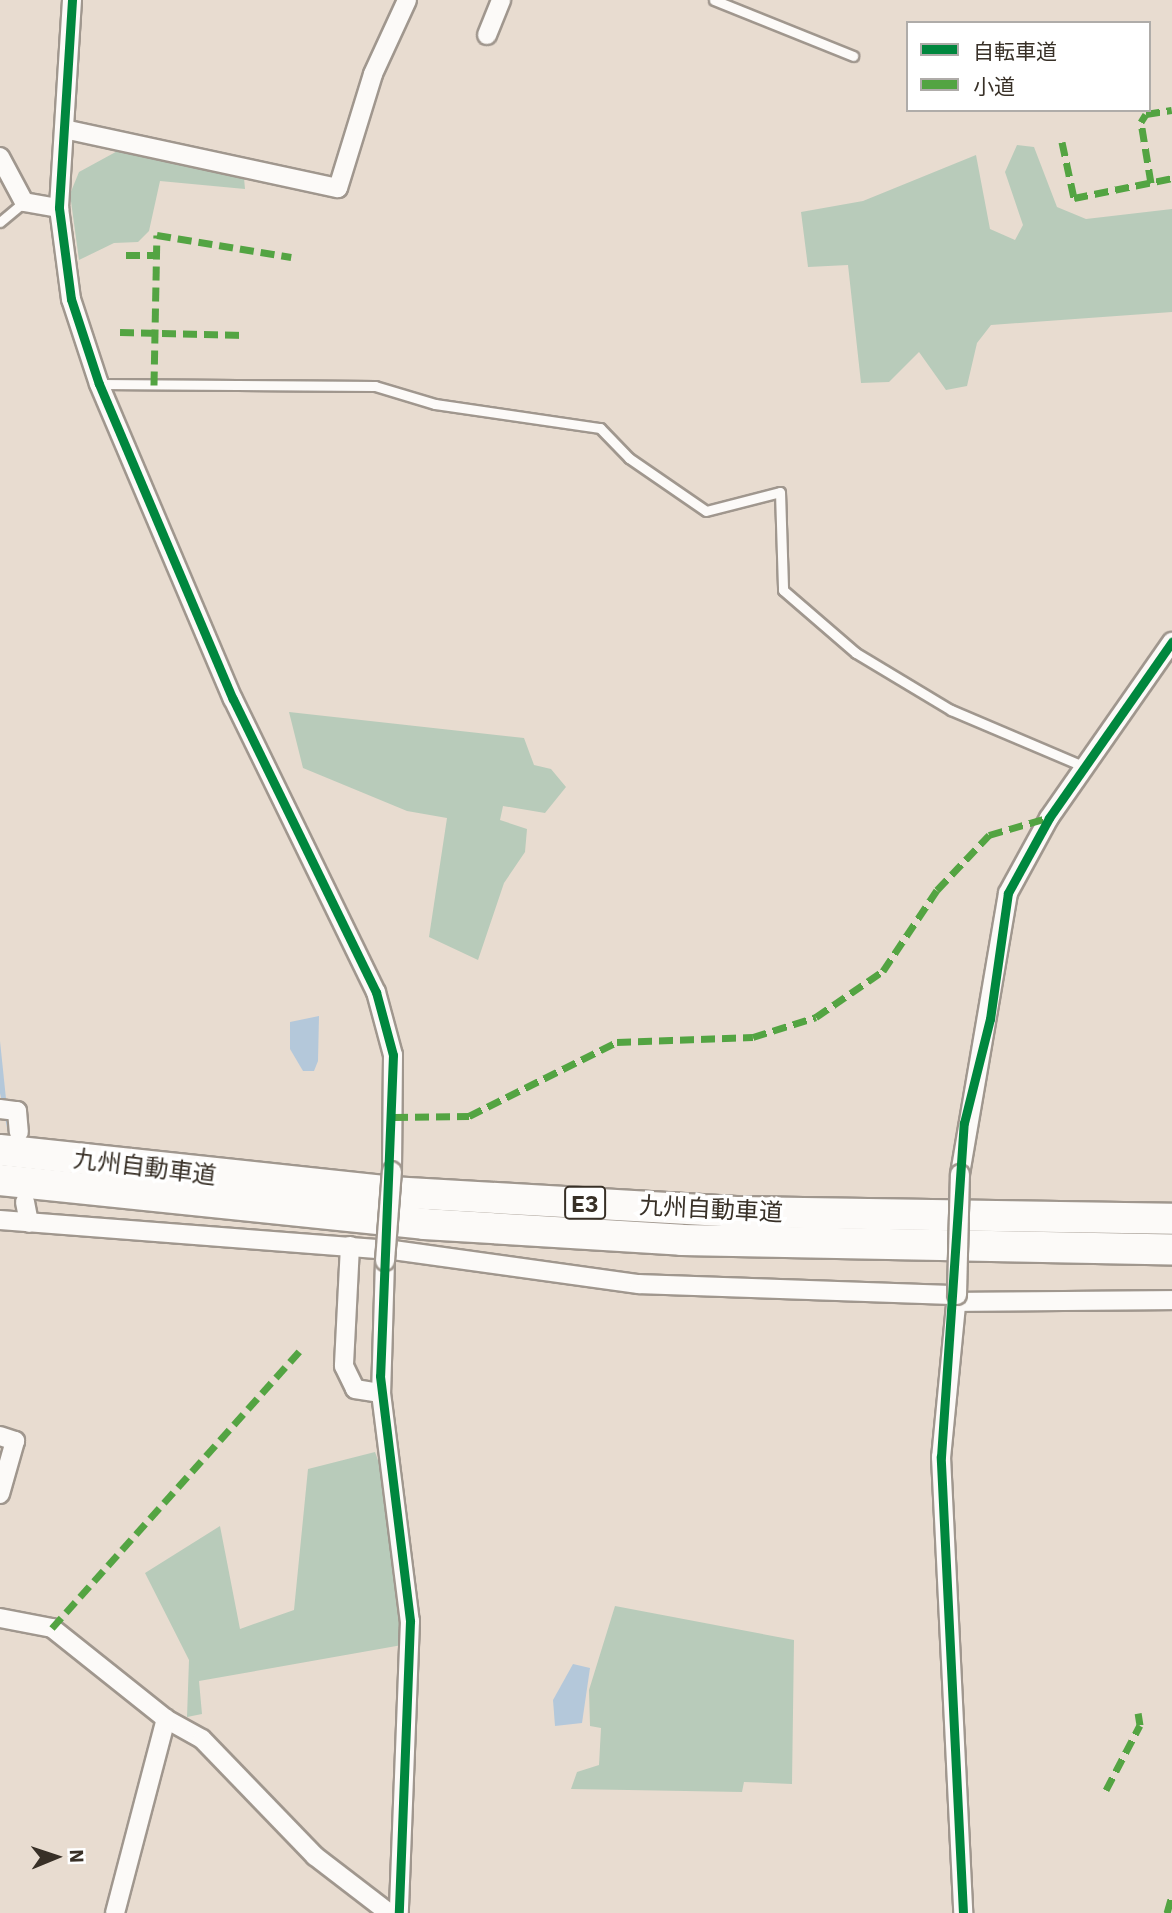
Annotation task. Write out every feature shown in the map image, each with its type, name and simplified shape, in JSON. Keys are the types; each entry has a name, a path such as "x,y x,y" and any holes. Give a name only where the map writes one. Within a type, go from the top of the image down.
{"highway":[{"name":"九州自動車道","path":"9,1141 418,1194 740,1212 1172,1219"},
{"name":"九州自動車道","path":"0,1180 424,1224 654,1238 1172,1249"}],"street":[{"path":"72,0 59,208 71,299 99,384 233,699 376,992 393,1055 392,1171 385,1261 381,1393 410,1621 400,1913"},
{"path":"64,129 338,188 373,74 407,0"},
{"path":"487,35 501,0"},
{"path":"0,157 24,202 59,208"},
{"path":"963,1913 941,1457 956,1298 960,1174 1007,893 1085,767 1172,642"},
{"path":"0,1109 17,1111 9,1141"},
{"path":"25,1202 29,1223"},
{"path":"0,1220 349,1246 639,1284 956,1298 1172,1300"},
{"path":"349,1246 344,1366 355,1390 381,1393"},
{"path":"0,1436 15,1441 0,1493"},
{"path":"0,1618 52,1628 166,1719 222,1756 315,1856 389,1913"},
{"path":"115,1913 166,1719"}],"lane":[{"path":"714,0 853,57"},
{"path":"0,222 24,202"},
{"path":"99,384 375,386 435,404 600,428 629,458 706,511 780,492 783,590 856,653 951,710 1085,767"}],"green space":[{"path":"1017,145 1034,147 1057,207 1086,219 1172,209 1172,312 991,325 977,343 967,386 946,390 919,352 889,382 861,383 848,265 808,267 801,212 863,201 976,155 990,229 1015,240 1023,225 1005,172"},
{"path":"123,148 229,170 244,178 245,189 160,181 149,231 138,242 114,243 79,260 70,194 79,172"},
{"path":"289,712 524,738 534,765 551,769 566,787 545,813 503,806 500,820 527,829 525,852 504,883 478,960 429,937 447,818 407,811 303,768"},
{"path":"375,1452 390,1493 402,1645 199,1681 202,1714 187,1717 189,1660 145,1573 220,1526 240,1629 294,1610 308,1469"},
{"path":"615,1606 794,1640 792,1784 744,1782 742,1792 571,1789 577,1772 599,1765 601,1728 590,1726 589,1690"}],"water":[{"path":"319,1016 318,1061 314,1071 303,1071 290,1049 290,1022"},
{"path":"0,1041 8,1118 8,1133 0,1093"},
{"path":"573,1664 590,1668 582,1723 555,1726 553,1700"}],"marked path":[{"path":"1151,183 1141,122 1146,114 1172,110"},
{"path":"1062,142 1074,198 1172,178"},
{"path":"154,385 157,235 291,257"},
{"path":"126,255 157,255"},
{"path":"120,332 245,335"},
{"path":"394,1117 469,1116 617,1042 753,1037 816,1017 883,971 937,890 989,835 1047,818"},
{"path":"52,1628 300,1351"},
{"path":"1106,1790 1140,1725 1138,1713"},
{"path":"1167,1913 1172,1896"}],"cycle path":[{"path":"72,0 59,208 71,299 99,384 233,699 376,992 393,1055 380,1376 410,1621 399,1913"},
{"path":"963,1913 941,1457 964,1123 990,1019 1008,893 1049,818 1172,642"}]}
